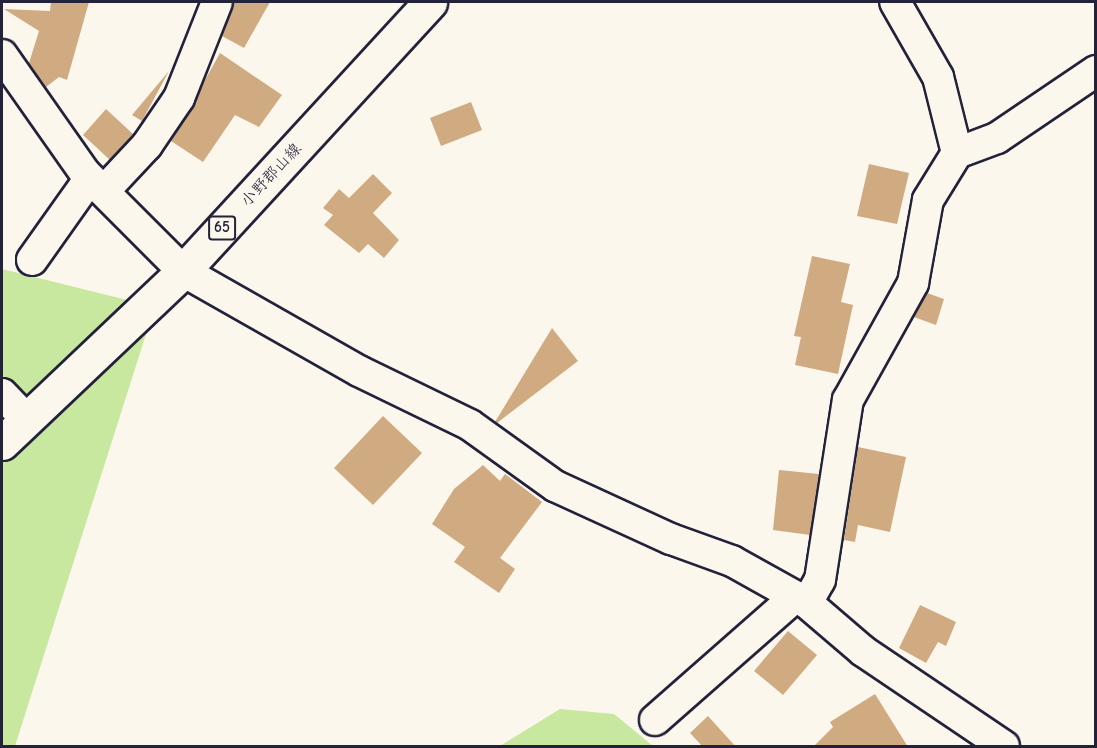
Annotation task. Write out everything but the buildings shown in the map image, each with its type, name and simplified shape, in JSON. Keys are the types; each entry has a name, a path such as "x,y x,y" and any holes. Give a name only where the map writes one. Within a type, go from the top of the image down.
{"main road":[{"name":"小野郡山線","path":"2,443 183,271 430,2"}],"street":[{"path":"32,260 97,184 147,145 178,98 217,2"},
{"path":"895,2 938,77 957,153"},
{"path":"2,55 97,184 183,271 360,371 470,425 555,486 671,540 732,561 801,600 863,651 1004,747"},
{"path":"655,720 801,600 820,580 848,400 913,283 928,200 957,153 997,138 1095,71"},
{"path":"2,394 26,419"}],"green space":[{"path":"2,269 127,300 147,331 15,746 2,746"},
{"path":"560,709 614,714 653,746 500,746"}]}
